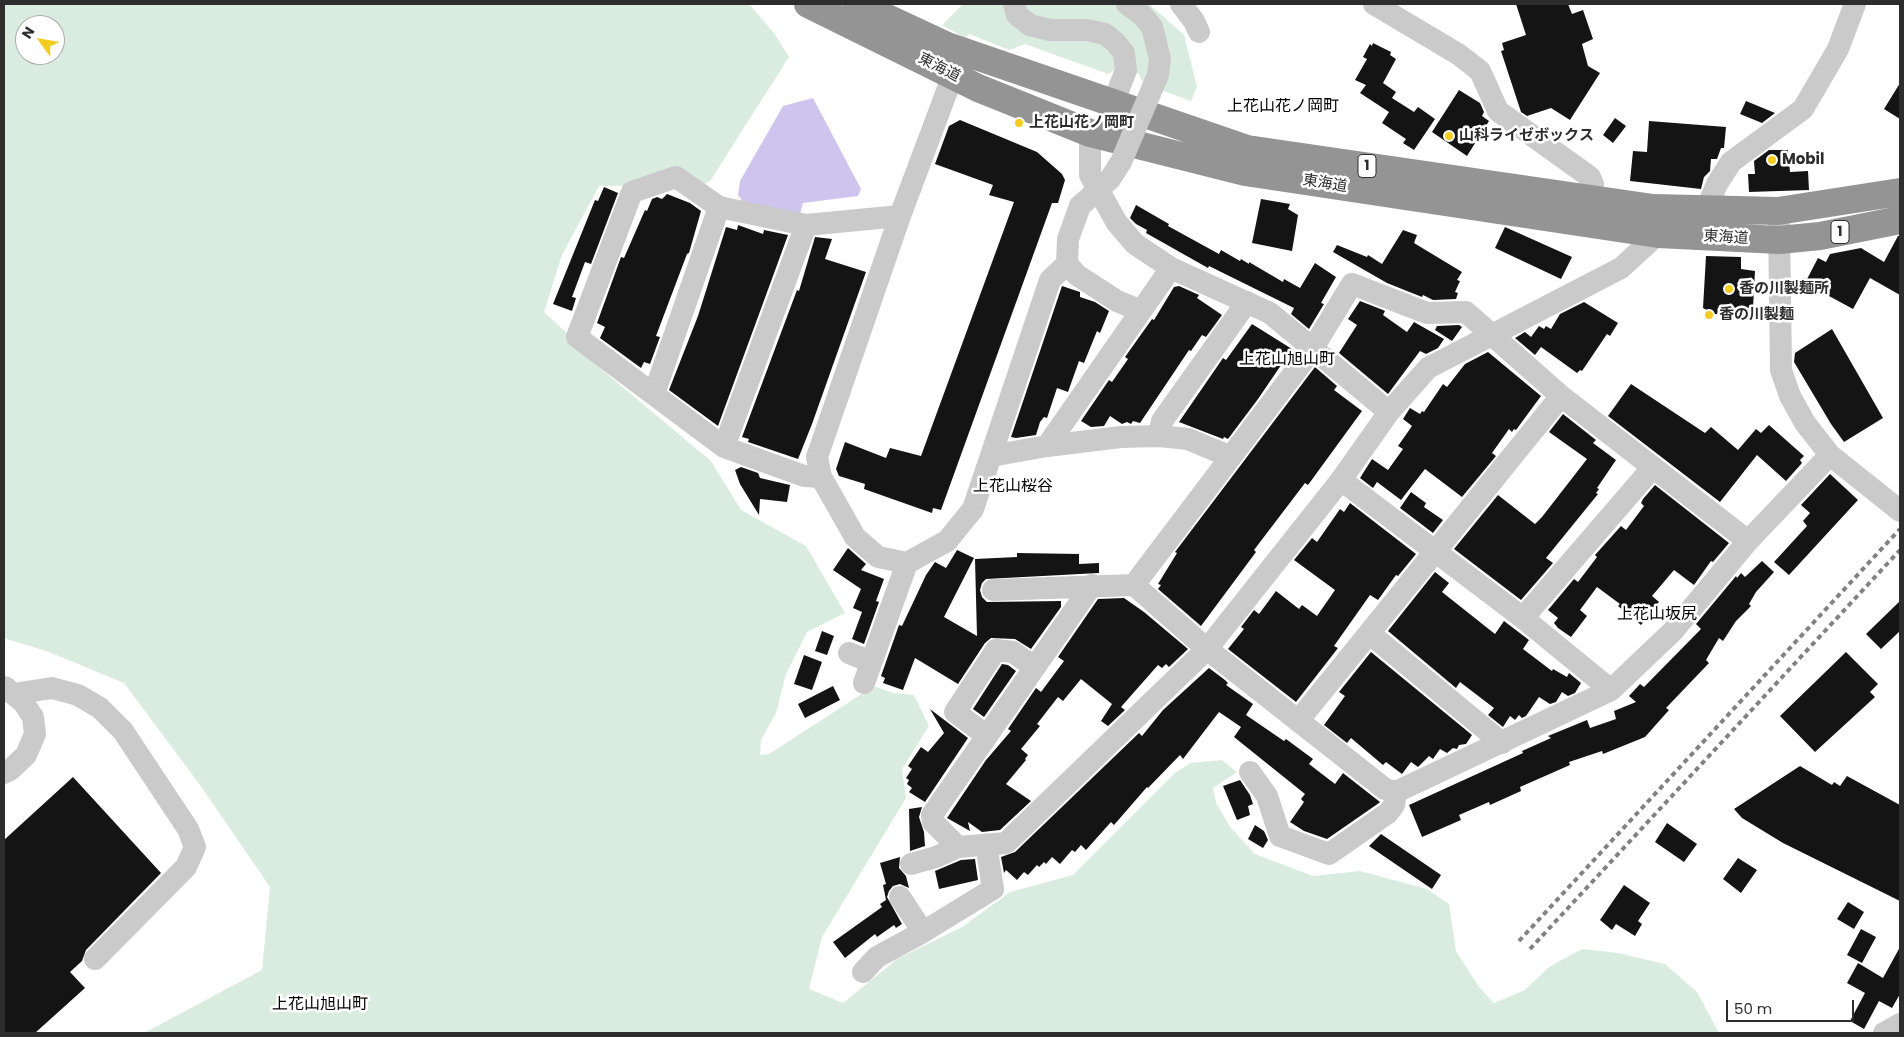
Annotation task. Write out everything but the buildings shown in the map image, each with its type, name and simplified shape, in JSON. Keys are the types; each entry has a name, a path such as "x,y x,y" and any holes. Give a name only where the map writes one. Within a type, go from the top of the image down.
{"highway":[{"name":"東海道","path":"808,4 978,88 1090,133 1245,172 1658,234 1779,240 1820,236 1900,220"},
{"name":"東海道","path":"857,4 947,46 1246,149 1652,208 1778,211 1900,192"}],"street":[{"path":"953,75 900,216 817,457 821,477 855,537 878,557 907,563 947,541 973,509 1050,280 1066,264 1068,239 1080,206 1110,179 1121,162 1158,75 1160,59 1152,28 1143,16 1127,4"},
{"path":"1181,4 1194,21 1199,32"},
{"path":"1374,4 1458,54 1480,71 1498,111 1590,177 1593,184 1590,200"},
{"path":"1706,210 1717,184 1731,162 1784,125 1803,109 1838,49 1856,4"},
{"path":"1016,9 1030,25 1050,30 1087,30 1105,34 1115,42 1124,53 1126,70 1113,104"},
{"path":"1090,133 1090,175 1117,223 1135,244 1171,268 1270,313 1390,412"},
{"path":"821,477 804,476 724,447 577,337 632,192 676,176 719,207 806,225 900,216"},
{"path":"654,394 719,207"},
{"path":"1778,211 1780,370 1790,396 1805,423 1830,455 1897,508"},
{"path":"724,447 806,225"},
{"path":"912,864 936,857 958,847 1006,843 1207,649 1341,480 1390,412 1428,368 1621,268 1658,234"},
{"path":"1066,264 1077,275 1117,301 1141,310"},
{"path":"1047,446 1171,268"},
{"path":"1134,585 1313,348 1352,284 1427,313 1466,312 1561,396 1748,541"},
{"path":"1158,436 1162,421 1247,302"},
{"path":"1298,721 1561,396"},
{"path":"991,456 1047,446 1121,437 1158,436 1188,439 1231,457"},
{"path":"993,590 1134,585 1207,649 1298,721 1385,789 1396,792 1611,690 1673,630 1748,541 1830,455"},
{"path":"1523,618 1653,467"},
{"path":"1341,480 1523,618 1611,690"},
{"path":"849,653 868,673 907,563"},
{"path":"958,847 933,822 932,815 1092,585"},
{"path":"1369,633 1502,742"},
{"path":"987,736 955,712 996,650 1013,652 1034,667"},
{"path":"8,691 52,688 78,695 100,708 123,731 188,829 195,847 186,867 95,959"},
{"path":"4,772 10,770 26,754 35,734 33,716 23,702 8,691"},
{"path":"1250,772 1267,796 1280,836 1329,854 1388,813 1394,805 1396,792"},
{"path":"863,972 877,957 923,932 993,889 988,857 989,845"},
{"path":"900,897 923,932"},
{"path":"1884,1033 1900,1024"}],"green space":[{"path":"4,4 749,4 774,33 789,57 710,181 701,185 599,186 562,255 544,312 601,369 711,461 741,510 806,546 845,613 807,632 786,674 776,713 761,740 760,755 769,754 874,686 893,693 914,695 929,726 902,769 906,798 822,937 809,989 843,1003 897,959 962,927 1010,892 1073,875 1175,773 1190,763 1222,760 1237,772 1213,788 1216,803 1231,828 1255,854 1313,876 1360,871 1427,889 1449,904 1456,951 1479,987 1494,1003 1525,990 1549,967 1582,949 1618,953 1665,964 1697,992 1719,1033 144,1033 262,970 270,887 200,785 124,683 49,652 4,638"},
{"path":"963,4 1149,4 1184,35 1197,87 1191,101 1143,83 1139,74 1116,69 1108,74 1025,44 1009,50 969,34 965,38 942,25"}],"shaded area":[{"path":"813,98 861,189 858,196 803,203 800,214 747,207 738,195 740,181 783,106"}],"railway":[{"path":"1519,941 1900,529"},
{"path":"1530,949 1900,550"}],"place":[{"name":"上花山花ノ岡町","path":"1019,123"},
{"name":"山科ライゼボックス","path":"1449,136"},
{"name":"Mobil","path":"1772,160"},
{"name":"香の川製麺所","path":"1729,289"},
{"name":"香の川製麺","path":"1709,315"}],"district":[{"name":"上花山花ノ岡町","path":"1283,107"},
{"name":"上花山旭山町","path":"1287,360"},
{"name":"上花山桜谷","path":"1013,487"},
{"name":"上花山坂尻","path":"1657,615"},
{"name":"上花山旭山町","path":"320,1005"}]}
